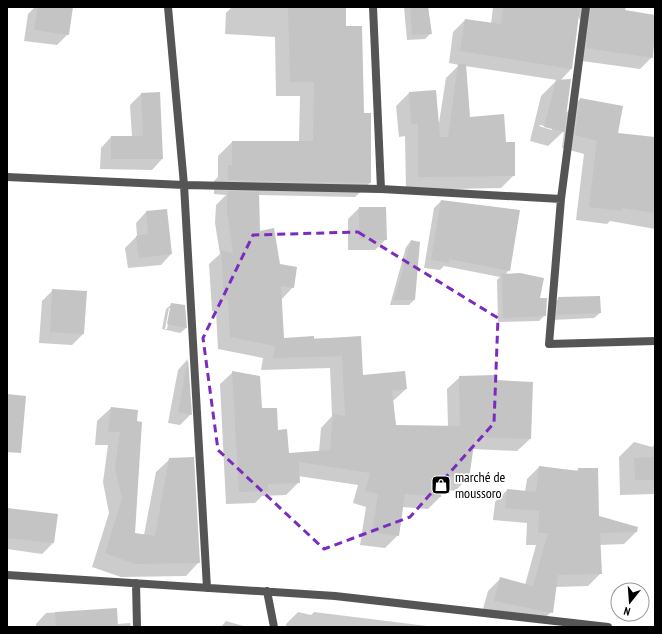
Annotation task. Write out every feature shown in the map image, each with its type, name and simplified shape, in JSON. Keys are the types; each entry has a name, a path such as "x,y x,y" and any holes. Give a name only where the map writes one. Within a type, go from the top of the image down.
{"street":[{"path":"168,7 184,185 207,588"},
{"path":"373,7 381,189"},
{"path":"586,7 561,198 550,344 655,341"},
{"path":"7,177 184,185 381,189 561,198"},
{"path":"7,575 335,596 608,627"},
{"path":"136,583 137,627"},
{"path":"267,591 274,627"}],"highlighted area":[{"path":"358,232 498,318 494,423 410,517 324,549 218,450 203,338 253,235"}],"building":[{"path":"38,7 73,7 69,35 34,30"},
{"path":"288,7 346,7 346,26 362,26 364,113 371,113 371,183 228,180 228,165 232,165 232,141 313,141 314,82 290,82"},
{"path":"410,7 428,7 432,34 412,35"},
{"path":"503,7 580,7 572,69 460,51 465,19 501,24"},
{"path":"591,7 626,7 625,10 655,15 653,58 586,48"},
{"path":"458,64 466,64 470,117 504,114 506,142 515,142 515,176 418,177 418,124 411,124 409,92 436,90 440,137 448,137"},
{"path":"571,79 564,132 544,127 556,80"},
{"path":"160,92 163,159 111,159 111,136 143,136 141,93"},
{"path":"580,98 623,106 618,133 655,137 655,213 622,208 622,211 589,207 597,141 575,135"},
{"path":"228,191 259,192 260,231 274,228 280,264 297,267 294,288 281,286 284,338 314,336 314,339 361,336 363,375 405,371 407,389 392,390 396,425 460,426 459,376 496,375 496,380 533,382 531,439 475,437 469,479 444,475 441,497 405,494 399,536 372,532 378,494 365,491 370,473 299,462 300,483 268,484 268,491 239,492 232,371 260,376 262,408 277,408 278,430 287,429 289,453 330,450 333,414 345,416 342,356 273,358 275,346 230,337 228,300 224,299 221,250 233,253 227,210"},
{"path":"441,200 520,210 510,271 449,259 449,263 431,260"},
{"path":"359,207 386,207 387,240 359,239"},
{"path":"167,209 172,254 139,258 136,236 148,234 146,211"},
{"path":"411,240 420,242 415,300 394,300"},
{"path":"520,273 544,278 540,298 547,298 546,316 503,318 502,274"},
{"path":"52,289 87,291 84,334 50,332"},
{"path":"600,296 601,313 557,315 558,297"},
{"path":"171,303 185,305 187,328 167,324"},
{"path":"188,358 192,415 178,412"},
{"path":"7,394 26,396 21,453 7,452"},
{"path":"111,407 138,410 137,421 142,422 135,533 155,536 169,458 194,457 200,563 135,564 105,553 122,499 115,468 120,432 108,432"},
{"path":"655,457 655,480 635,480 634,458"},
{"path":"539,466 579,471 578,468 598,468 599,516 638,527 637,532 600,533 602,574 558,575 553,613 494,601 500,577 533,586 548,533 538,533 539,511 505,508 507,489 536,492"},
{"path":"7,508 58,514 54,543 7,538"},
{"path":"117,608 118,627 56,627 55,612"}],"place":[{"name":"marché de moussoro","path":"441,485"}]}
